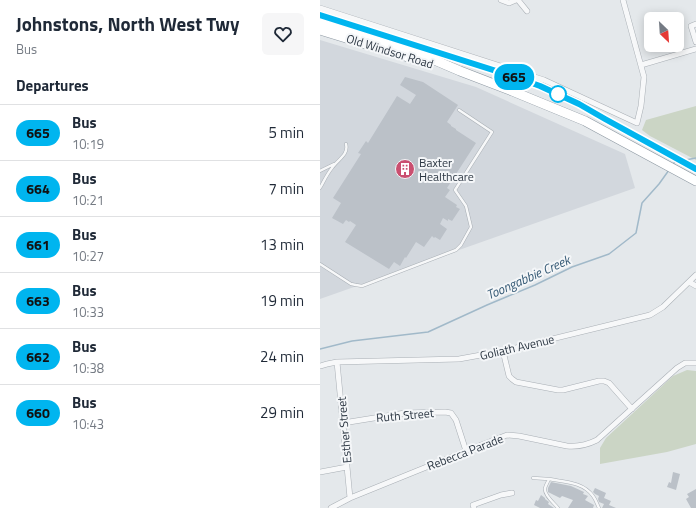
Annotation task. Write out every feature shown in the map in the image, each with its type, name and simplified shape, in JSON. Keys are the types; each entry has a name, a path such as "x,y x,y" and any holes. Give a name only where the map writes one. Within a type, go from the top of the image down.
{"highway":[{"name":"Old Windsor Road","path":"320,22 432,59 460,72"},
{"name":"Old Windsor Road","path":"320,30 419,61 460,72 512,90 585,121 696,181"}],"street":[{"path":"501,0 509,2 517,0 527,11"},
{"path":"623,0 642,65 696,49"},
{"name":"Old Windsor Road","path":"320,8 544,80 637,123 641,106 644,77 642,65"},
{"path":"696,24 691,26 696,42"},
{"name":"Goliath Avenue","path":"320,366 337,362 459,359 502,351 650,315 663,307 696,275"},
{"path":"689,282 696,286"},
{"path":"502,351 508,373 516,382 563,390 604,381 609,383 632,409"},
{"name":"Esther Street","path":"337,362 350,498"},
{"name":"Rebecca Parade","path":"331,508 350,498 507,435 580,447 597,440 677,368 686,364 696,363"},
{"name":"Ruth Street","path":"343,422 404,413 451,413 456,420 466,451"},
{"path":"320,472 347,467"},
{"path":"474,508 473,505 501,495 512,493"}],"lane":[{"path":"320,14 540,86 579,104 696,169"},
{"path":"320,264 351,284 362,286 456,250 461,245 471,227 466,206 455,190 492,132 459,110"},
{"path":"320,188 332,167 338,162 346,151 346,144"},
{"path":"320,171 338,162"},
{"path":"534,478 549,479 584,487 593,496 599,508"},
{"path":"549,479 545,491 547,496 558,508"}],"shaded area":[{"path":"320,40 476,87 625,154 635,188 320,299"}],"green space":[{"path":"696,106 696,160 650,136 642,130 646,120"},
{"path":"687,370 696,371 696,444 667,452 600,464 600,448 606,438 673,376"}],"building":[{"name":"Baxter Healthcare","path":"405,77 423,82 458,105 447,122 456,130 476,143 447,188 450,190 445,197 457,205 456,207 460,209 452,221 448,219 448,221 443,218 440,224 447,229 440,240 432,236 424,247 416,242 400,266 394,262 389,269 345,242 356,225 346,220 343,224 332,218 341,203 333,198 361,154 358,153 366,141 368,143 397,96 410,104 416,95 400,85"},
{"path":"673,472 680,474 676,490 667,487 669,482 671,483"},
{"path":"551,482 571,486 584,492 583,494 588,496 585,500 594,505 593,508 568,508 573,500 562,496 560,498 548,492"},
{"path":"595,488 606,493 604,498 611,501 609,505 616,508 602,508 604,504 599,502 599,496 593,492"},
{"path":"696,489 696,508 691,508 686,499 689,497 687,494"},
{"path":"541,495 549,502 548,504 554,508 540,508 534,505 536,500 538,501"}],"waterway":[{"name":"Toongabbie Creek","path":"673,164 675,162 696,158"},
{"name":"Toongabbie Creek","path":"320,349 352,341 428,332 572,267 609,254 636,233 642,203 669,170"}],"bus line":[{"name":"665","path":"320,15 540,86 579,104 696,169"}],"place":[{"name":"Baxter Healthcare","path":"405,169"}]}
